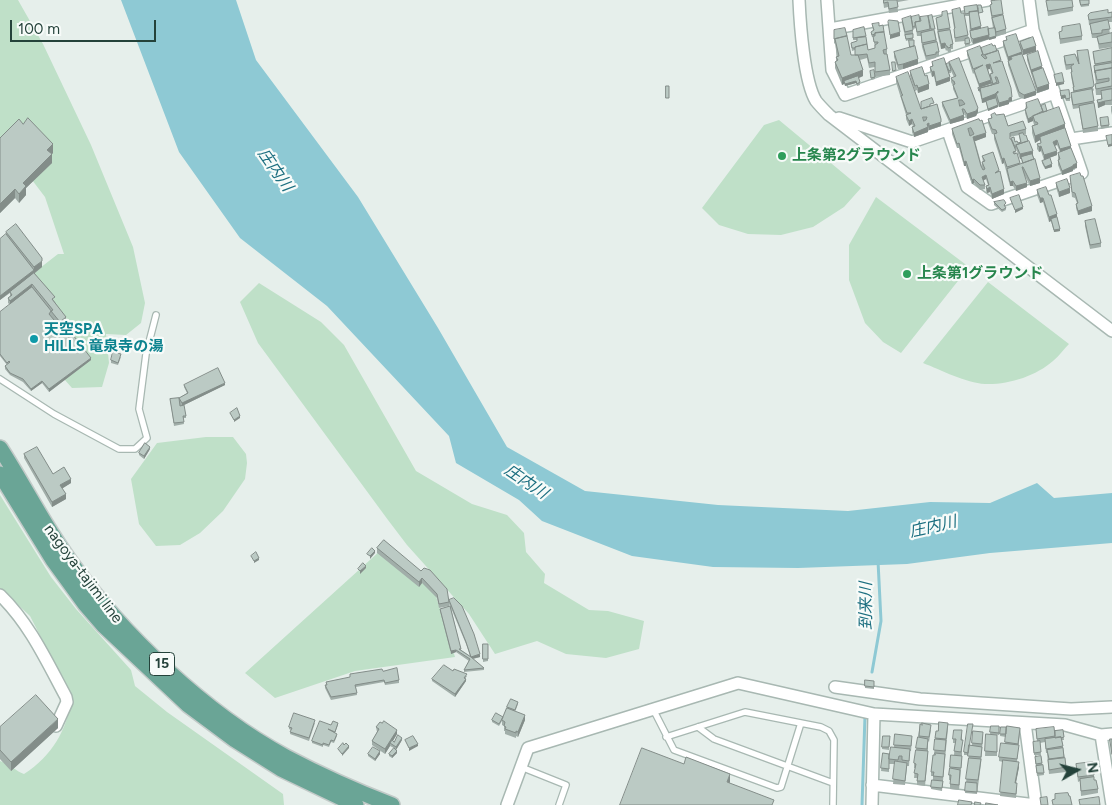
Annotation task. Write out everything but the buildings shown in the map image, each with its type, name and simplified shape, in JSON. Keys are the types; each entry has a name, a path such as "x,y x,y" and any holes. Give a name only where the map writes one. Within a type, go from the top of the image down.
{"main road":[{"name":"nagoya-tajimi line","path":"0,448 42,519 82,578 127,632 195,695 237,726 284,756 350,789 392,805"},
{"name":"nagoya-tajimi line","path":"0,474 53,560 85,604 104,626 188,705 235,740 281,769 356,805"}],"street":[{"path":"799,0 810,83 817,102 829,116 1112,331"},
{"path":"827,0 832,70 845,95 1033,30"},
{"path":"830,29 919,6 987,0"},
{"path":"948,131 967,187 991,204 1082,173 1072,139 1033,30 1029,0"},
{"path":"829,116 912,142 1055,93"},
{"path":"1072,139 1112,133"},
{"path":"0,595 14,609 27,627 66,698 67,702 56,726"},
{"path":"507,805 528,748 738,683 874,714 1065,725 1106,735 1112,805"},
{"path":"835,687 920,699 1071,709 1112,707"},
{"path":"872,805 874,714"},
{"path":"872,786 1036,805 1025,723"}],"lane":[{"path":"0,379 54,414 118,449 135,449 147,438 139,409 146,354 156,315"},
{"path":"653,710 674,750 777,788 781,787 801,723"},
{"path":"666,737 746,712 822,727 829,731 834,740 833,805"},
{"path":"698,727 714,738 833,783"},
{"path":"521,767 566,785 559,805"}],"green space":[{"path":"0,0 18,0 43,44 91,145 133,247 145,303 141,323 126,335 106,334 109,363 102,387 72,388 41,353 31,275 58,254 64,254 45,197 0,138"},
{"name":"上条第2グラウンド","path":"779,120 861,188 844,207 813,227 781,235 748,234 719,225 702,208 764,125"},
{"name":"上条第1グラウンド","path":"876,197 969,267 901,353 883,342 865,323 849,280 849,245"},
{"path":"988,282 1069,344 1053,361 1038,371 1003,383 985,384 970,381 923,363"},
{"path":"259,283 321,322 344,345 416,471 472,504 507,515 524,533 526,552 545,574 544,583 589,610 608,611 644,621 639,649 606,658 566,654 537,641 495,654 469,614 407,545 258,343 240,302"},
{"path":"206,437 233,437 246,454 245,479 223,511 200,533 180,545 156,546 139,524 131,479 157,443"},
{"path":"0,495 51,577 76,609 131,670 135,686 167,712 283,794 284,805 0,805 0,761 24,774 34,767 43,759 62,732 72,698 30,616 0,588"},
{"path":"381,550 435,593 455,657 355,671 275,698 245,673"}],"water":[{"name":"庄内川","path":"121,0 236,0 256,60 358,197 438,328 507,447 585,491 718,505 848,511 930,502 990,503 1037,483 1054,498 1112,493 1112,543 990,553 907,564 798,568 713,567 632,556 542,521 519,500 456,463 449,436 327,306 240,238 179,152"}],"waterway":[{"name":"到来川","path":"872,672 881,621 878,561"},
{"name":"到来川","path":"862,805 865,716"}],"place":[{"name":"上条第2グラウンド","path":"782,156"},
{"name":"上条第1グラウンド","path":"907,274"},
{"name":"天空SPA HILLS 竜泉寺の湯","path":"34,339"}]}
